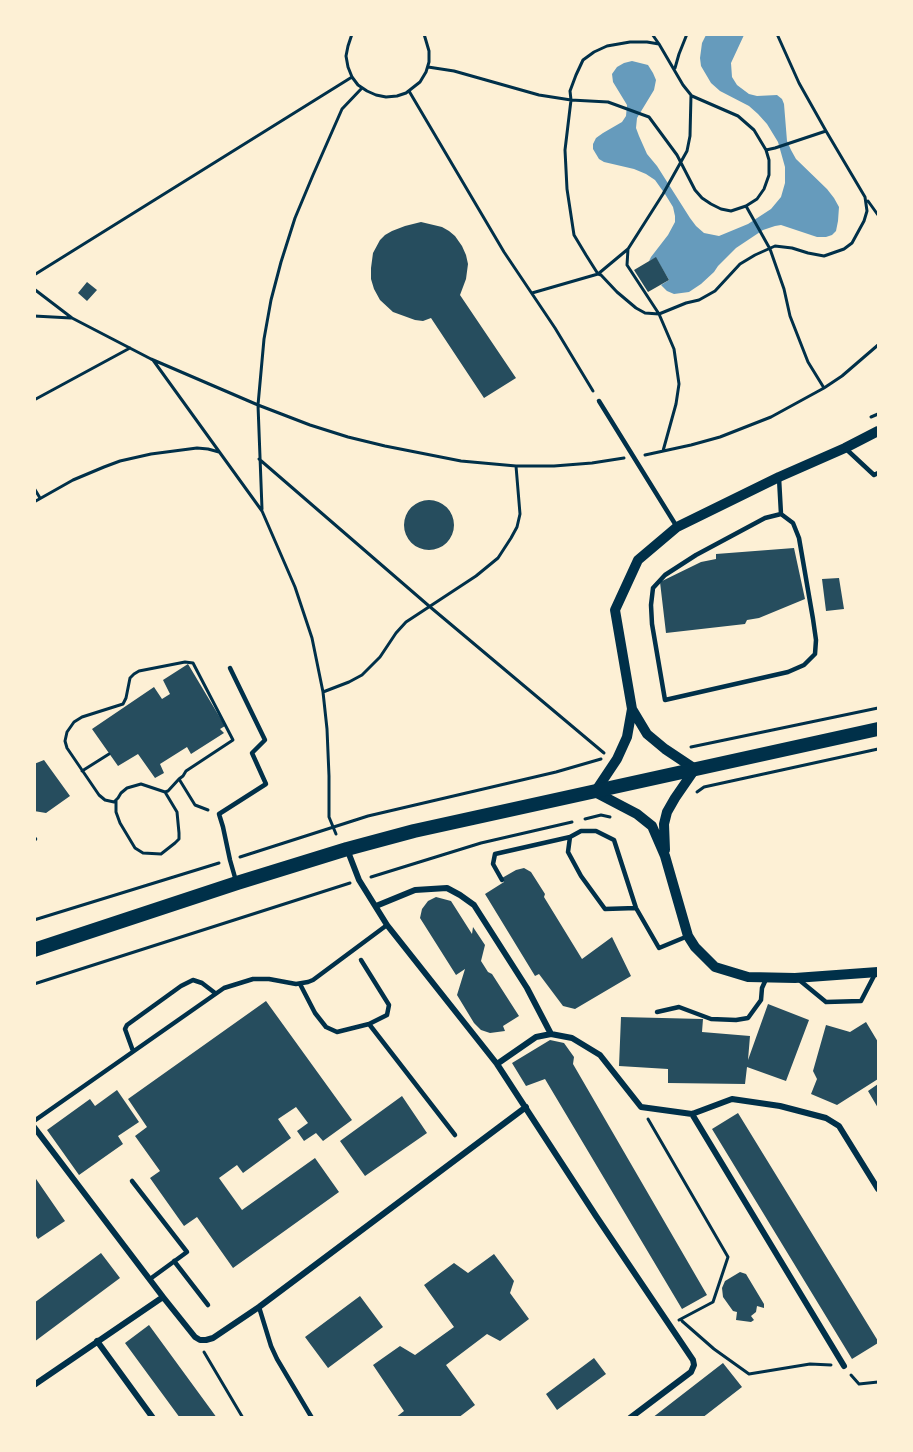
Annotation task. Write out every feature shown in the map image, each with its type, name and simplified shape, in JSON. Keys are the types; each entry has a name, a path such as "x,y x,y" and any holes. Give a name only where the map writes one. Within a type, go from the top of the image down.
{"highway":[{"path":"34,950 237,883 414,831 879,729"}],"street":[{"path":"877,972 795,978 748,977 715,967 695,947 688,936 665,856 652,826 637,814 595,792 617,759 627,737 632,710 615,610 638,560 677,527 879,431"},
{"path":"632,710 647,734 695,769 668,812 664,824 665,856"},
{"path":"347,849 360,880 387,925 497,1064 691,1356 694,1363 691,1372 630,1418"},
{"path":"376,906 415,890 447,888 460,894 474,905 527,988 551,1034"},
{"path":"497,1064 536,1037 551,1034 572,1038 600,1054 641,1107 692,1114 732,1099 780,1106 826,1118 839,1126 879,1189"},
{"path":"34,1127 195,1337 206,1340 213,1338 259,1307 526,1107"},
{"path":"692,1114 844,1366"},
{"path":"34,1384 163,1297"},
{"path":"97,1341 153,1418"}],"lane":[{"path":"599,400 677,527"},
{"path":"845,448 873,476 879,473"},
{"path":"779,477 781,514"},
{"path":"781,514 793,523 800,538 816,640 815,654 804,665 788,672 665,700 652,624 653,588 664,574 696,555 765,518 781,514"},
{"path":"230,668 265,740 252,753 266,784 219,814 237,883"},
{"path":"502,880 493,864 495,854 570,837 581,831 596,831 614,840 636,908 659,948 688,936"},
{"path":"570,837 568,852 581,876 605,909 636,908"},
{"path":"34,1120 216,993 233,984 253,979 300,984 313,980 387,925"},
{"path":"300,984 326,1027 337,1032 369,1024 387,1015 389,1005 360,960"},
{"path":"795,978 826,1002 861,1001 877,972"},
{"path":"657,1012 679,1007 711,1019 748,1018 761,1000 762,988 767,977"},
{"path":"133,1051 125,1029 127,1025 181,986 193,980 202,983 216,993"},
{"path":"369,1024 455,1135"},
{"path":"132,1181 187,1252 150,1279"},
{"path":"174,1261 208,1305"},
{"path":"259,1307 277,1359 312,1418"}],"path":[{"path":"352,34 346,56 352,76 362,88 386,97 397,96 409,91 420,82 428,67 429,51 424,34"},
{"path":"428,67 454,71 539,95 608,102 649,117 681,162 695,190 702,198 721,209 731,211 746,206 764,189 769,175 766,150 754,130 738,116 692,95 652,34"},
{"path":"674,70 687,34"},
{"path":"777,34 799,83 865,197 879,216"},
{"path":"659,44 619,43 594,52 583,60 570,91 565,150 567,189 574,235 598,274 636,308 645,313 659,314 699,300 715,291 740,264 775,246 824,256 844,249 852,243 864,221 867,211 865,197"},
{"path":"34,275 352,76"},
{"path":"262,511 258,405 264,339 271,300 280,262 313,175 342,109 362,88"},
{"path":"409,91 504,252 532,292 599,400"},
{"path":"532,292 598,274 628,249 687,151 692,95"},
{"path":"766,150 826,131"},
{"path":"746,206 770,249 784,289 790,316 808,362 824,388"},
{"path":"628,249 627,265 659,314 674,349 679,384 663,451"},
{"path":"34,290 72,318 152,359 310,425 385,446 462,461 516,466 583,464 634,457 700,443 747,427 793,406 824,388 879,345"},
{"path":"34,316 72,318"},
{"path":"34,400 131,348"},
{"path":"152,359 262,511 283,556 312,638 323,692 328,741 328,817 336,834"},
{"path":"868,419 879,414"},
{"path":"34,502 73,480 136,457 197,448 219,452"},
{"path":"260,459 429,606 606,755"},
{"path":"323,692 362,675 380,657 406,622 486,569 498,558 517,527 520,514 516,466"},
{"path":"34,488 40,498"},
{"path":"117,801 111,802 101,798 67,748 65,741 67,732 74,722 82,717 123,704 130,678 139,671 189,662 196,666 233,740 186,771 165,792"},
{"path":"691,747 879,708"},
{"path":"34,920 368,816 451,798 604,758 610,746"},
{"path":"696,793 704,787 879,749"},
{"path":"82,771 109,754"},
{"path":"179,779 195,805 219,814"},
{"path":"141,784 165,792 177,812 179,839 160,854 142,853 135,848 120,824 116,812 117,801 121,793 131,786 141,784"},
{"path":"34,984 481,843 601,815 611,817"},
{"path":"641,1107 728,1257 713,1302 681,1320 668,1322"},
{"path":"681,1320 714,1349 749,1374 810,1364 844,1366 859,1384 879,1382"},
{"path":"195,1337 243,1418"}],"water":[{"path":"706,35 744,35 731,63 732,77 737,85 749,94 777,95 782,99 787,141 791,150 796,159 834,198 839,207 838,221 836,231 826,237 817,237 781,225 763,230 736,248 701,284 689,292 674,294 661,285 669,280 656,258 649,261 675,222 673,207 655,180 634,169 604,162 599,159 593,149 593,144 596,138 622,122 626,116 627,105 613,82 612,74 617,67 632,61 648,65 656,80 654,90 637,118 636,128 647,154 696,226 704,233 719,236 748,224 771,209 781,197 785,183 785,167 778,142 767,124 749,106 720,91 711,83 701,66 700,58 702,43"}],"building":[{"path":"421,222 449,231 462,246 468,264 466,279 460,295 516,378 484,398 431,318 423,321 415,320 393,312 380,300 374,289 371,268 373,253 380,240 392,231"},
{"path":"656,257 669,280 648,292 634,270"},
{"path":"87,282 97,290 87,301 78,293"},
{"path":"424,500 434,500 447,507 454,520 454,530 447,543 434,550 424,550 415,546 408,539 404,530 404,520 408,511 415,504"},
{"path":"794,548 805,599 759,618 747,620 745,624 666,633 660,582 701,562 716,559 716,554"},
{"path":"839,578 844,609 826,611 822,579"},
{"path":"188,664 225,726 220,729 224,733 191,754 187,747 160,764 164,773 155,778 138,754 118,766 92,729 154,687 162,699 170,694 163,680"},
{"path":"44,760 70,796 46,813 34,811 34,764"},
{"path":"524,868 531,872 582,959 612,937 631,976 575,1009 563,1006 539,974 535,976 485,894 504,882 502,878"},
{"path":"436,897 451,901 472,934 473,927 485,945 481,961 519,1016 503,1026 505,1031 490,1033 481,1030 474,1023 457,995 465,969 456,975 420,918 422,909 428,901"},
{"path":"266,1001 352,1120 323,1141 316,1133 304,1141 297,1131 308,1123 296,1107 278,1119 291,1138 243,1173 237,1165 219,1178 242,1210 315,1158 339,1192 233,1268 197,1217 184,1226 150,1178 160,1171 135,1136 147,1127 128,1099"},
{"path":"768,1004 809,1020 786,1081 747,1067 745,1084 668,1083 668,1069 619,1066 621,1017 703,1019 702,1032 750,1036 748,1060"},
{"path":"866,1022 878,1042 878,1079 837,1105 811,1094 817,1079 813,1071 826,1025 850,1032"},
{"path":"550,1040 564,1043 574,1057 573,1064 707,1295 682,1309 545,1079 526,1086 512,1063"},
{"path":"878,1084 878,1108 868,1091"},
{"path":"117,1090 139,1122 118,1136 123,1144 79,1175 47,1130 90,1099 95,1106"},
{"path":"402,1096 427,1133 365,1176 340,1141"},
{"path":"738,1113 878,1341 852,1359 712,1129"},
{"path":"34,1176 65,1221 38,1239 34,1233"},
{"path":"101,1253 120,1278 34,1342 34,1303"},
{"path":"494,1254 514,1281 510,1293 529,1319 500,1341 487,1334 446,1365 475,1405 458,1418 395,1418 404,1411 373,1365 400,1346 415,1355 454,1327 424,1285 454,1263 468,1273"},
{"path":"740,1272 746,1274 764,1304 764,1308 757,1306 756,1312 751,1316 754,1320 751,1322 736,1320 737,1312 733,1311 723,1297 722,1288 725,1281"},
{"path":"360,1296 383,1327 328,1368 305,1337"},
{"path":"149,1325 217,1418 180,1418 125,1343"},
{"path":"594,1358 606,1374 557,1410 546,1394"},
{"path":"723,1363 742,1387 702,1418 652,1418"}]}
